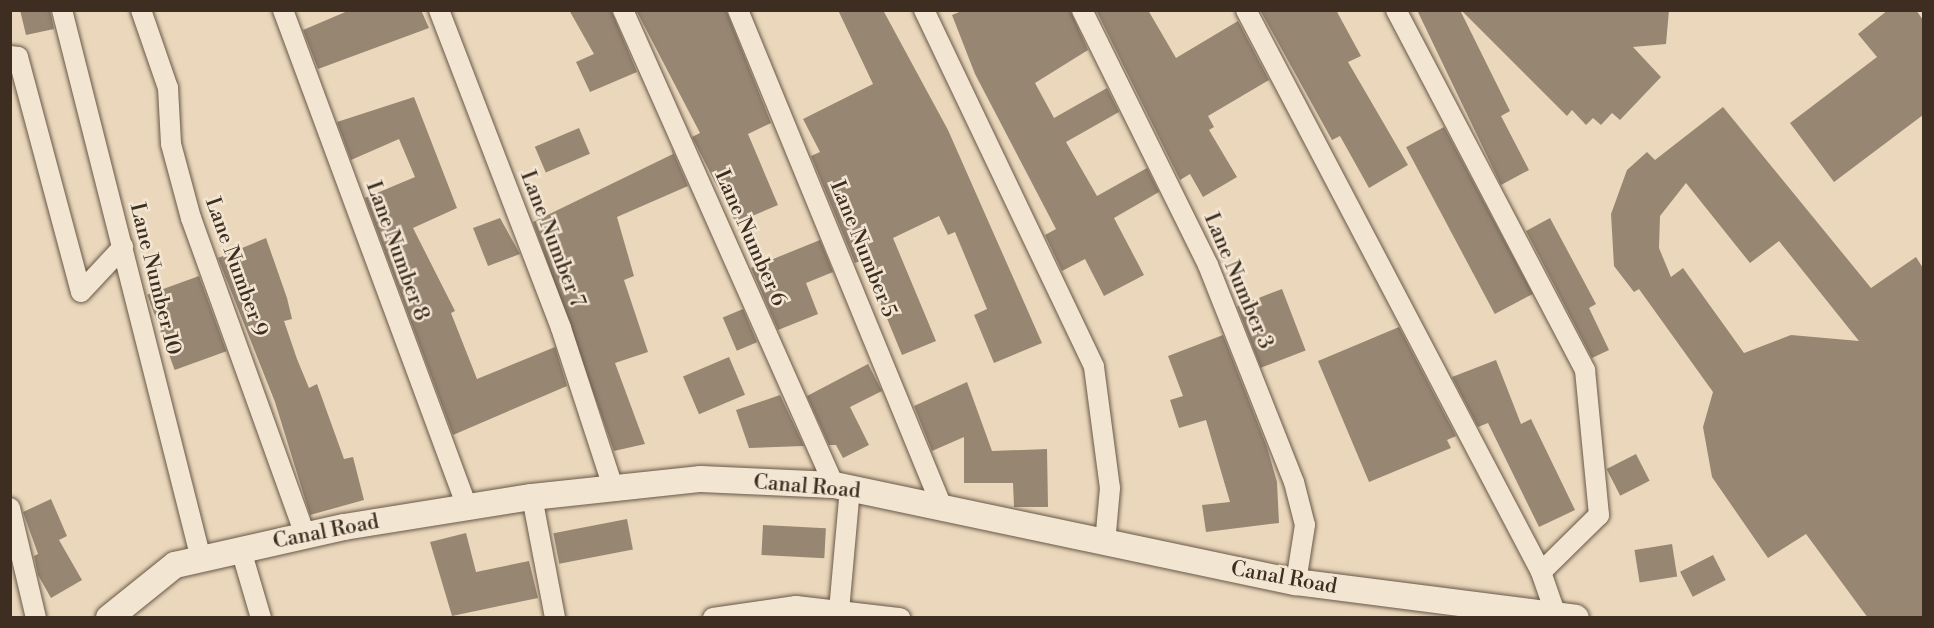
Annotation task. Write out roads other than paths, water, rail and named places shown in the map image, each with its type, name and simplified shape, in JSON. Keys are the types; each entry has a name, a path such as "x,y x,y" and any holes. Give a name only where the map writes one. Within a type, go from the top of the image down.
{"street":[{"name":"Lane Number 10","path":"62,10 201,559"},
{"name":"Lane Number 9","path":"141,10 168,88 171,144 191,218 305,535"},
{"name":"Lane Number 8","path":"283,10 467,507"},
{"name":"Lane Number 7","path":"439,10 561,328 613,487"},
{"name":"Lane Number 6","path":"623,10 842,486"},
{"name":"Lane Number 5","path":"738,10 942,507"},
{"path":"924,10 1094,367 1110,488 1105,543"},
{"name":"Lane Number 3","path":"1082,10 1208,265 1294,482 1305,525 1296,582"},
{"path":"1246,10 1542,572 1563,617"},
{"path":"1396,10 1585,370 1599,515 1542,572"},
{"path":"10,56 18,57 81,292 123,247"},
{"name":"Canal Road","path":"109,618 175,565 305,535 467,507 613,487 701,479 842,486 1296,582 1563,617"},
{"path":"839,611 842,486"},
{"path":"532,497 555,618"},
{"path":"10,508 36,618"},
{"path":"240,550 261,618"},
{"path":"713,618 839,611 900,618"}]}
